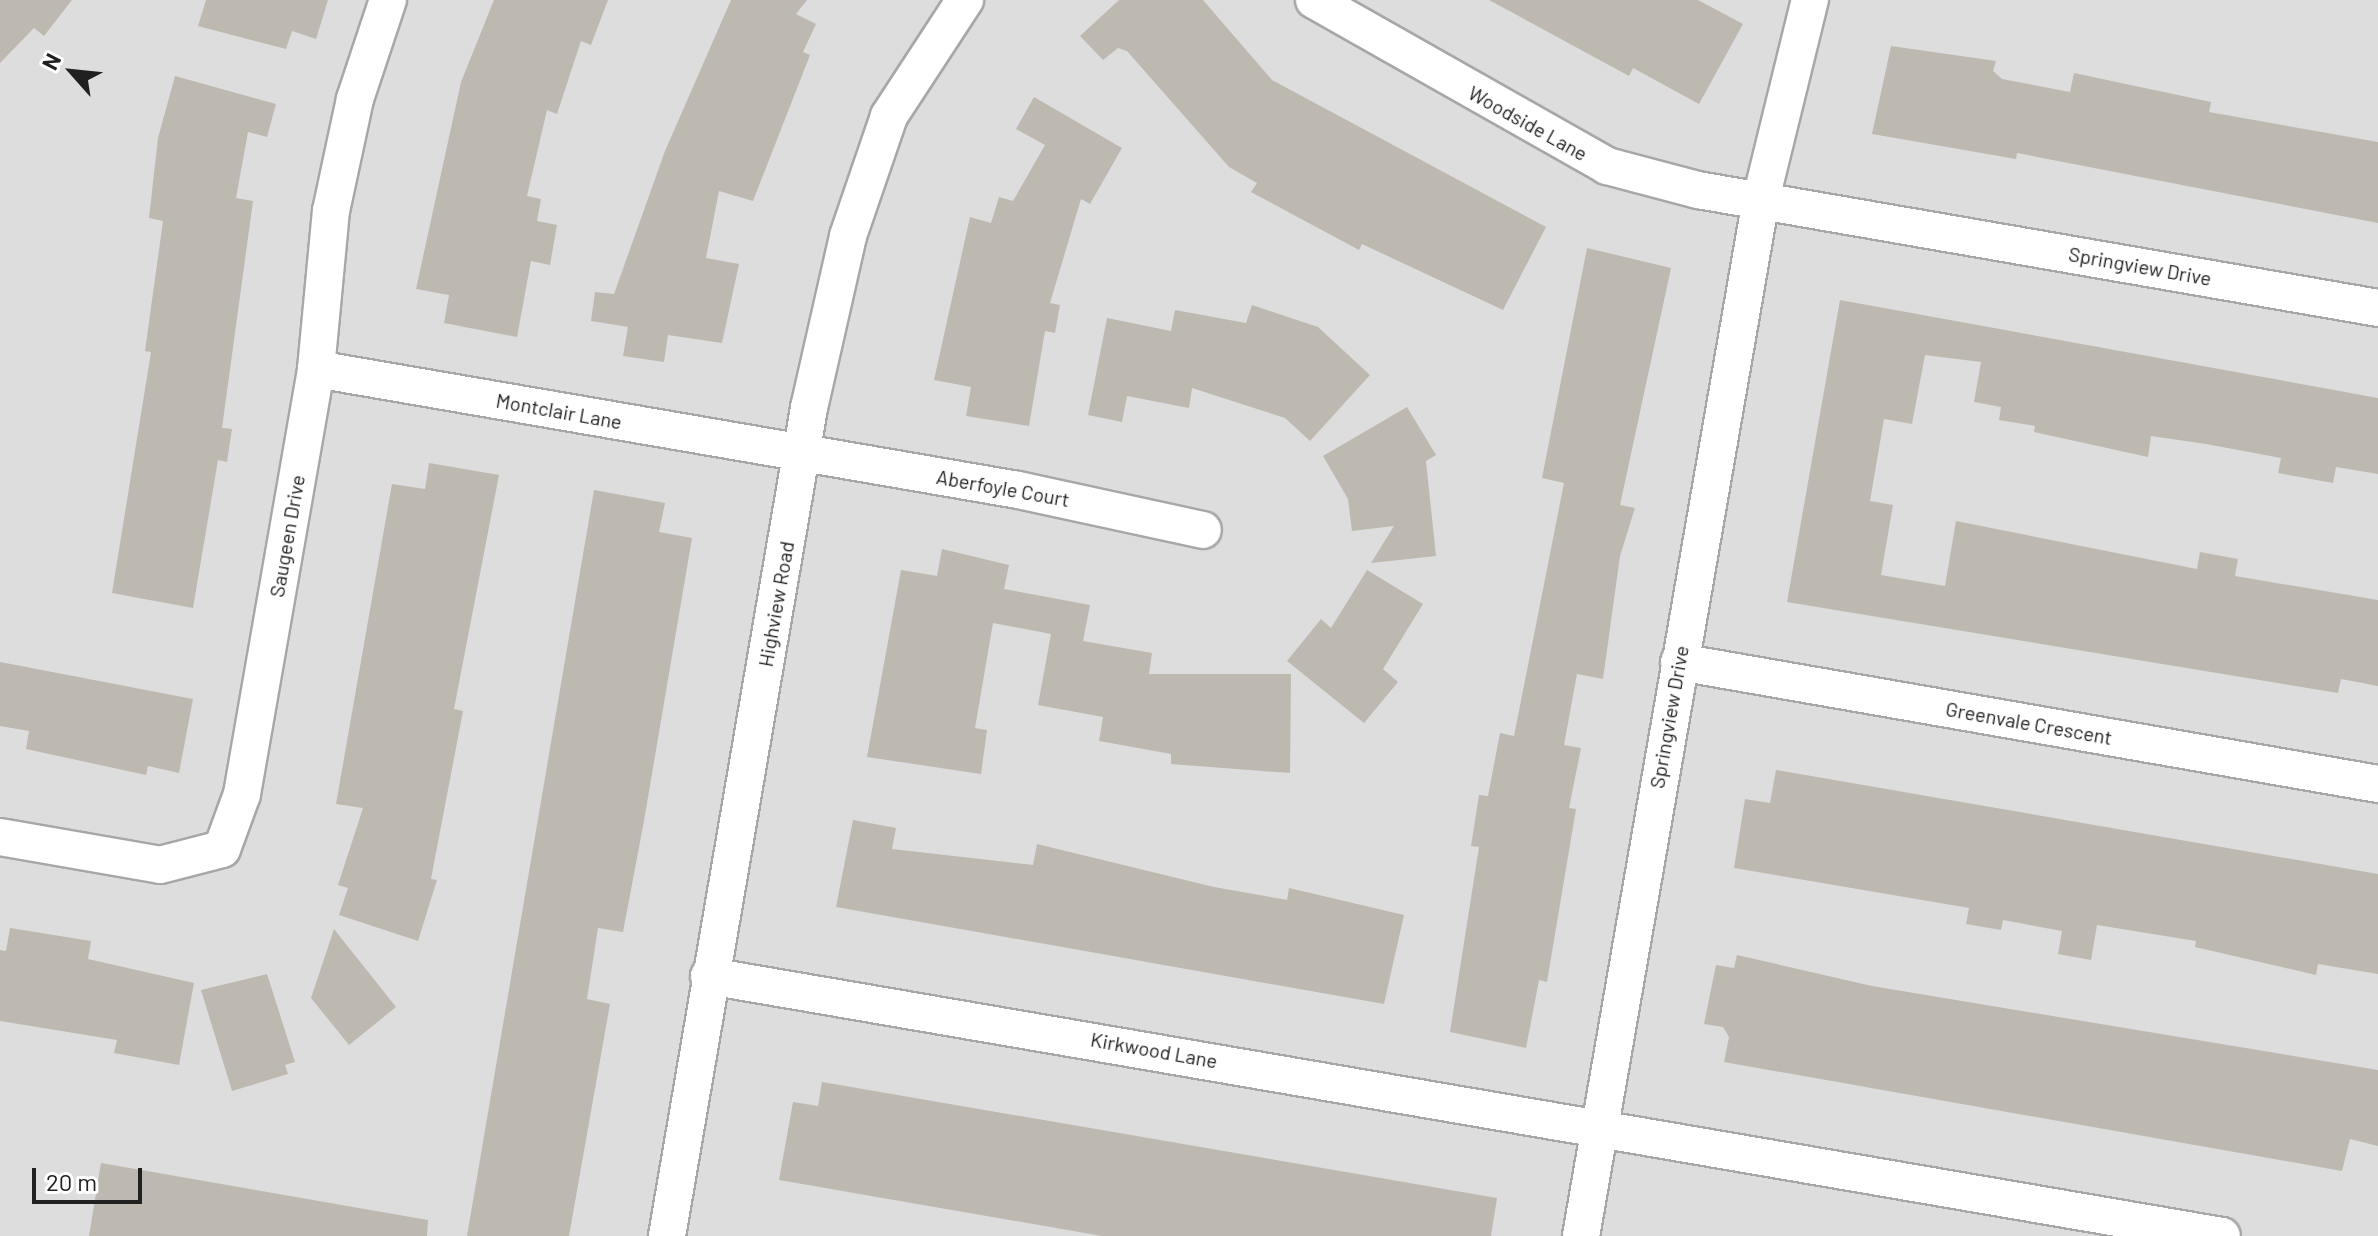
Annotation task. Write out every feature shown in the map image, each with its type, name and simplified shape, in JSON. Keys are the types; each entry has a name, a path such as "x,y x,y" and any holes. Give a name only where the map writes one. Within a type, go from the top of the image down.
{"street":[{"name":"Saugeen Drive","path":"0,837 160,865 222,849 242,794 316,369 331,211 355,99 388,0"},
{"name":"Highview Road","path":"667,1236 709,976 802,454 848,236 889,116 965,0"},
{"name":"Woodside Lane","path":"1314,0 1607,166 1761,199"},
{"name":"Springview Drive","path":"1581,1236 1761,199 1810,0"},
{"name":"Springview Drive","path":"1761,199 2378,308"},
{"name":"Montclair Lane","path":"316,369 802,454"},
{"name":"Aberfoyle Court","path":"802,454 1203,530"},
{"name":"Greenvale Crescent","path":"1679,662 2378,784"},
{"name":"Kirkwood Lane","path":"709,976 1598,1128"},
{"path":"1598,1128 2222,1236"}],"shaded area":[{"path":"0,0 2378,0 2378,1236 0,1236"}],"building":[{"path":"0,0 72,0 44,36 34,28 0,63"},
{"path":"206,0 328,0 316,39 292,31 286,49 198,26"},
{"path":"494,0 608,0 591,45 581,41 557,114 547,110 527,196 541,199 537,221 557,225 550,265 531,261 517,337 444,323 449,295 416,289 461,82"},
{"path":"731,0 807,0 796,14 816,24 803,52 810,55 753,201 719,191 706,258 739,264 722,343 668,335 664,362 623,356 628,327 591,321 595,292 614,294 665,151"},
{"path":"1119,0 1203,0 1272,80 1546,227 1503,310 1362,244 1359,250 1251,192 1257,183 1229,167 1127,51 1118,48 1103,60 1080,36"},
{"path":"1489,0 1698,0 1743,24 1699,104 1633,68 1629,76"},
{"path":"1891,46 1996,61 1993,71 2002,79 2070,92 2074,73 2211,102 2209,112 2378,142 2378,223 2017,153 2016,159 1872,134"},
{"path":"175,76 276,104 267,137 248,132 236,198 253,201 222,428 232,429 227,462 218,460 193,608 112,593 151,352 145,351 163,221 149,218 158,138"},
{"path":"1034,97 1122,148 1090,204 1081,199 1050,303 1060,305 1055,333 1045,331 1029,426 966,416 971,387 934,380 970,217 991,223 999,197 1013,201 1045,145 1016,129"},
{"path":"1587,248 1671,268 1620,505 1635,508 1620,556 1603,679 1577,674 1564,745 1581,748 1569,808 1576,809 1547,982 1539,980 1526,1048 1450,1032 1479,847 1471,846 1479,795 1488,796 1500,733 1514,736 1564,483 1542,478"},
{"path":"1840,300 2378,398 2378,474 2336,467 2333,483 2278,473 2281,458 2206,444 2151,436 2148,457 2034,432 2035,426 1999,420 2001,407 1974,402 1981,362 1925,355 1912,424 1884,419 1870,501 1893,505 1881,575 1945,586 1956,521 2197,569 2200,552 2238,559 2235,576 2378,600 2378,686 2341,679 2338,693 1787,602"},
{"path":"1252,305 1318,327 1370,375 1310,441 1285,418 1192,388 1189,408 1127,396 1122,422 1088,415 1107,318 1171,331 1175,310 1246,323"},
{"path":"1407,407 1436,455 1426,461 1436,556 1371,563 1394,526 1352,531 1348,499 1323,456"},
{"path":"429,463 499,475 454,709 463,711 431,879 437,880 418,941 339,915 348,888 338,885 363,808 336,804 392,484 425,489"},
{"path":"594,490 665,503 659,532 692,538 644,821 623,932 598,928 587,999 610,1004 569,1236 467,1236"},
{"path":"942,549 1009,565 1004,589 1090,605 1083,641 1152,653 1149,674 1291,674 1290,773 1171,764 1171,754 1099,741 1103,717 1038,705 1051,634 993,623 975,728 987,730 981,774 867,757 901,570 937,576"},
{"path":"1367,570 1423,604 1383,669 1398,682 1364,723 1287,661 1321,619 1331,628"},
{"path":"0,662 193,699 179,773 148,766 146,775 26,749 29,731 0,726"},
{"path":"1776,770 2378,874 2378,974 2318,964 2316,975 2195,947 2196,941 2097,925 2091,960 2058,954 2062,931 2003,920 2001,930 1966,924 1969,908 1734,868 1745,799 1770,803"},
{"path":"853,820 896,828 892,849 1033,865 1037,844 1214,887 1287,900 1289,888 1404,915 1384,1004 836,907"},
{"path":"10,928 91,941 88,959 194,983 179,1065 114,1053 117,1040 0,1021 0,950 6,951"},
{"path":"334,929 396,1007 349,1045 311,998"},
{"path":"1737,955 1872,986 2378,1070 2378,1146 2350,1139 2342,1171 1724,1062 1729,1037 1723,1027 1704,1024 1716,965 1734,968"},
{"path":"267,974 295,1062 285,1065 288,1074 232,1091 201,990"},
{"path":"822,1082 1497,1198 1491,1236 1102,1236 779,1180 793,1102 818,1106"},
{"path":"101,1163 428,1220 427,1236 89,1236"}]}
